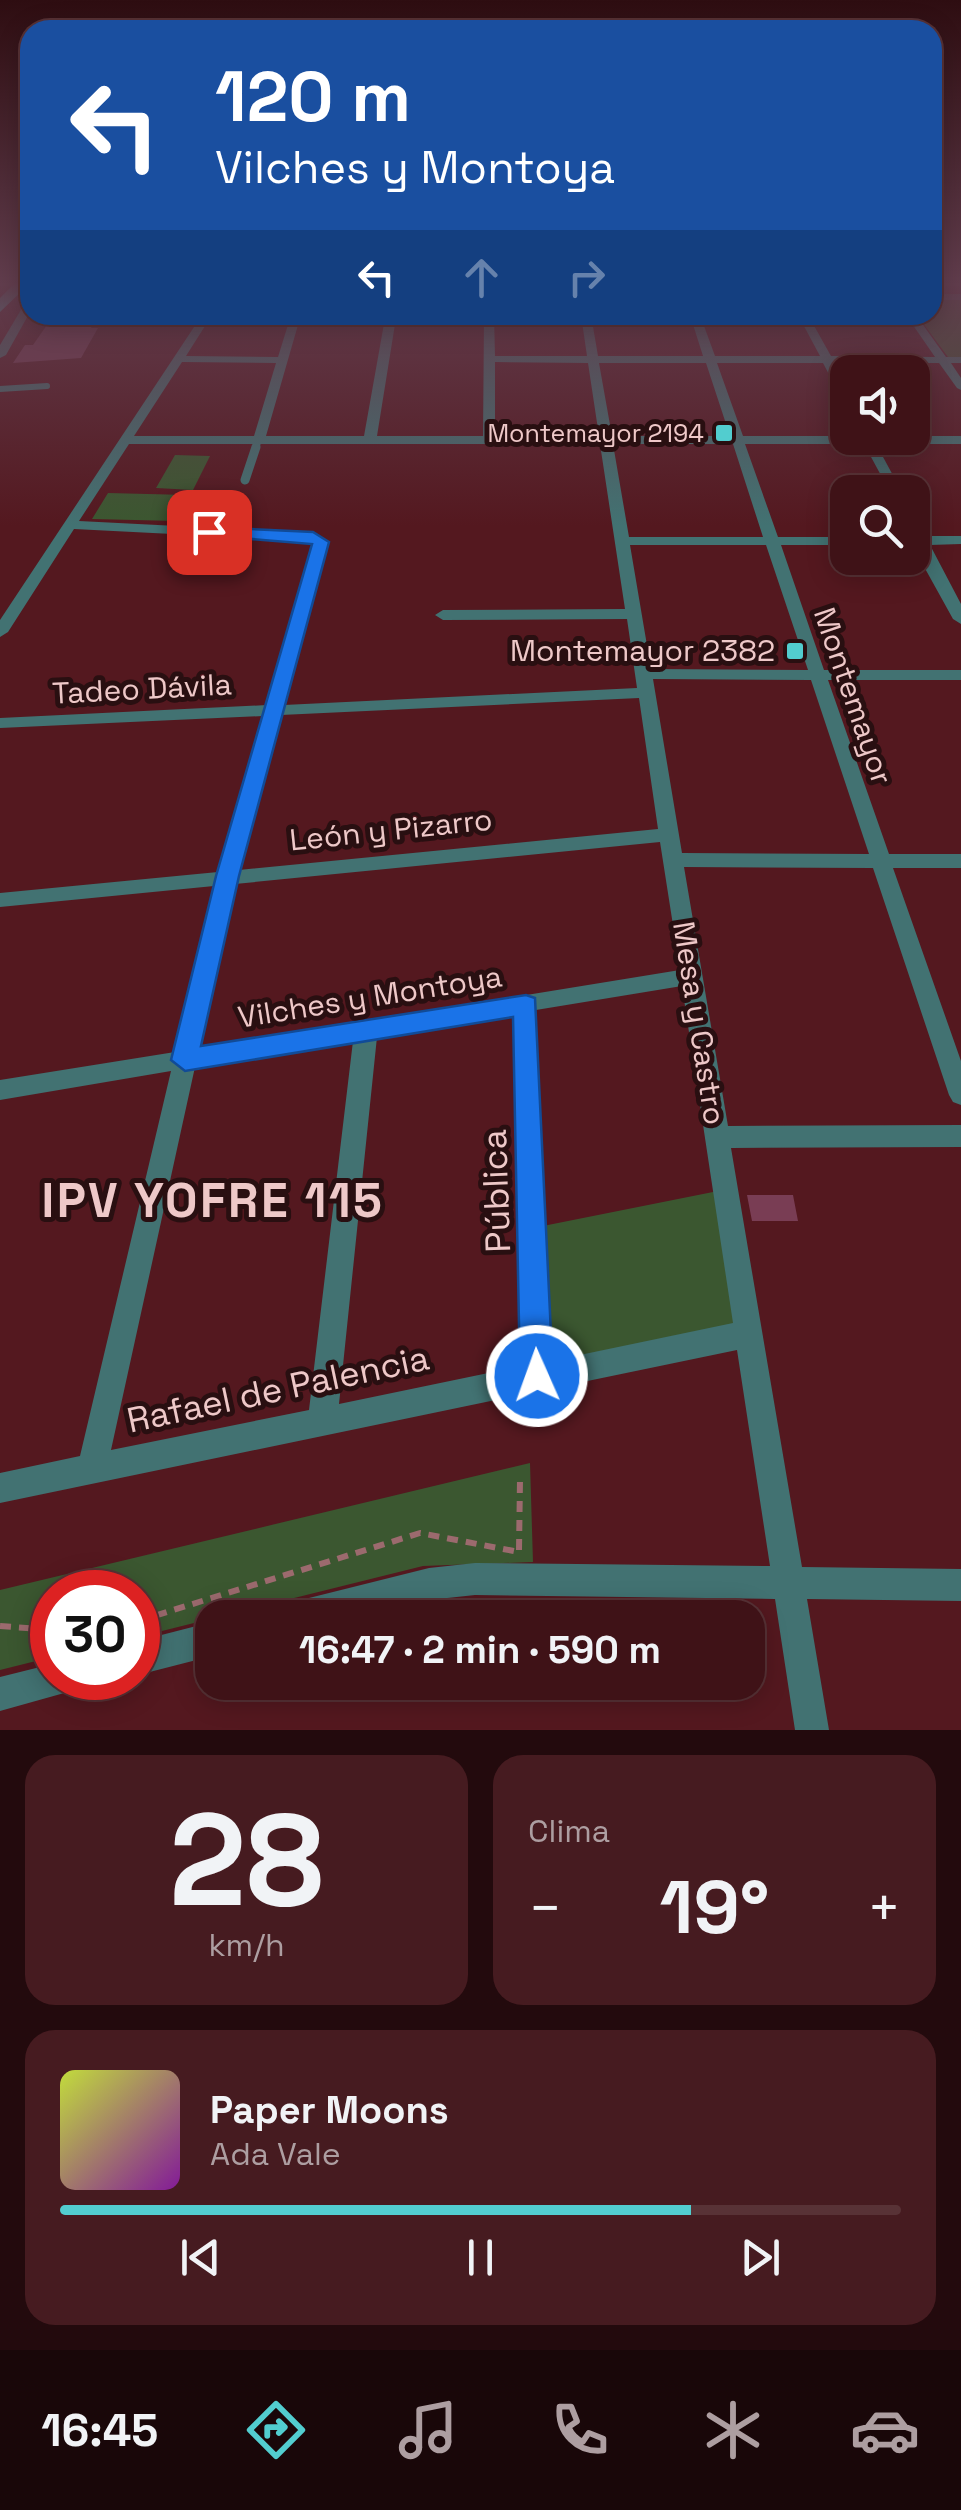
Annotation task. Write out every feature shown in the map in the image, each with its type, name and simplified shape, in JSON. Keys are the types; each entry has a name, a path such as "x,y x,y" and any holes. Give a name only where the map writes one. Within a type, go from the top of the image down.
{"street":[{"path":"0,632 175,365"},
{"path":"258,439 281,365"},
{"path":"370,439 383,365"},
{"path":"489,365 489,440"},
{"name":"Mesa y Castro","path":"594,365 812,1730"},
{"name":"Montemayor","path":"712,365 961,1095"},
{"path":"946,365 961,386"},
{"path":"126,440 830,439"},
{"path":"930,440 961,440"},
{"path":"70,525 320,538 227,876 92,1469"},
{"path":"930,540 961,540"},
{"path":"622,541 830,541"},
{"path":"930,563 961,619"},
{"path":"443,615 634,614"},
{"name":"Tadeo Dávila","path":"0,722 273,711 817,675 961,676"},
{"name":"León y Pizarro","path":"0,900 669,835"},
{"path":"673,860 961,860"},
{"name":"Vilches y Montoya","path":"0,1090 692,976"},
{"name":"Pública","path":"526,1005 537,1376"},
{"path":"322,1421 366,1032"},
{"path":"717,1137 961,1136"},
{"name":"Rafael de Palencia","path":"0,1488 750,1334"},
{"path":"366,1600 518,1566 788,1581 961,1585"},
{"path":"160,1652 195,1643"},
{"path":"0,1694 30,1686"}],"lane":[{"path":"0,390 47,386"},
{"path":"245,480 258,439"}],"path":[{"path":"160,1614 420,1533 518,1566 520,1480"},
{"path":"0,1626 30,1628"}],"green space":[{"path":"175,455 210,456 193,490 156,488"},
{"path":"108,493 188,495 176,521 92,519"},
{"path":"718,1191 738,1323 545,1363 543,1226"},
{"path":"530,1463 533,1562 423,1566 287,1600 195,1600 195,1623 160,1632 160,1570 83,1570"},
{"path":"30,1583 30,1662 0,1670 0,1590"}],"building":[{"path":"747,1195 793,1195 798,1221 752,1221"}],"place":[{"name":"Montemayor 2194","path":"724,433"},
{"name":"Montemayor 2382","path":"795,651"}],"district":[{"name":"IPV YOFRE 115","path":"213,1200"}],"route":[{"path":"209,532 313,537 320,538 320,542 227,876 185,1060 526,1005 537,1376"}]}
